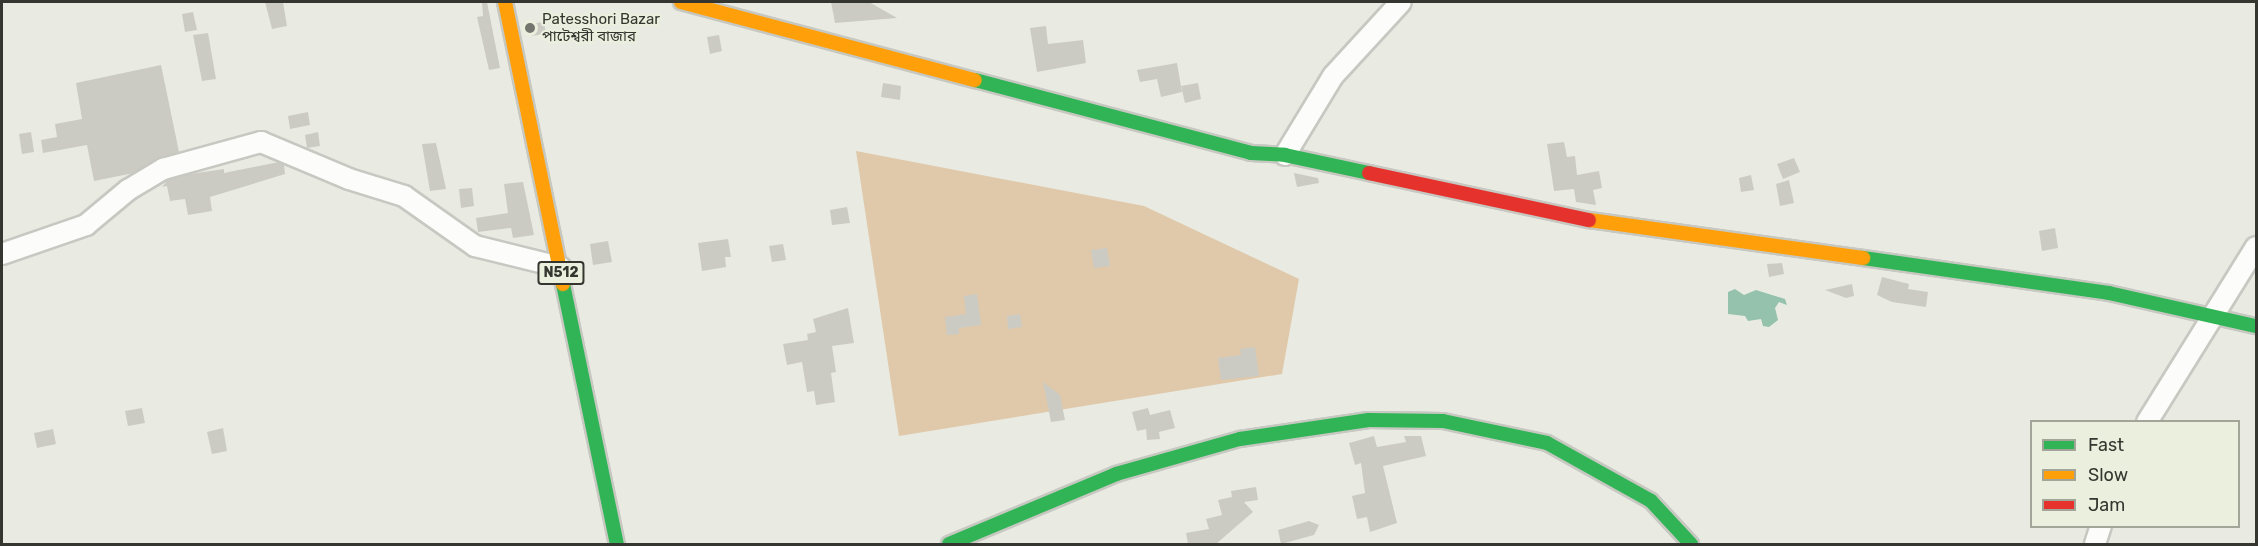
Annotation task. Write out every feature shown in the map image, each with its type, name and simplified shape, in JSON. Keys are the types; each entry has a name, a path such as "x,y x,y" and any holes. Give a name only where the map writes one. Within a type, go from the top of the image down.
{"main road":[{"name":"N512","path":"505,2 617,544"},
{"path":"681,2 1251,153 1285,155 1581,219 2109,293 2256,326"},
{"path":"949,544 1116,474 1240,439 1369,420 1443,421 1547,443 1651,501 1691,544"}],"street":[{"path":"1285,155 1333,76 1401,2"},
{"path":"2,254 86,225 128,190 164,169 261,142 349,179 404,196 475,246 560,267"},
{"path":"2148,420 2256,247"},
{"path":"2095,544 2100,528"}],"shaded area":[{"path":"856,151 1144,206 1299,279 1282,374 899,436"},
{"path":"1735,289 1744,295 1756,290 1785,299 1787,305 1779,302 1775,308 1778,320 1769,327 1763,326 1761,319 1748,321 1745,316 1728,314 1728,292"}],"building":[{"path":"265,2 283,2 287,26 272,29"},
{"path":"482,2 487,2 500,68 489,70 477,17 483,16"},
{"path":"831,2 869,2 897,18 835,23"},
{"path":"193,12 197,30 185,32 182,14"},
{"path":"544,22 546,34 531,36 529,24"},
{"path":"1046,26 1048,44 1083,40 1086,63 1037,72 1030,28"},
{"path":"208,33 216,79 202,81 193,35"},
{"path":"719,35 722,51 710,54 707,37"},
{"path":"1177,63 1182,92 1161,97 1157,79 1140,82 1137,70"},
{"path":"161,65 179,152 157,159 134,173 94,181 87,145 43,153 41,140 57,137 55,124 82,119 76,83"},
{"path":"883,83 901,86 900,100 881,97"},
{"path":"1198,83 1201,99 1185,103 1181,86"},
{"path":"308,112 310,125 290,129 288,116"},
{"path":"31,132 34,152 22,154 19,134"},
{"path":"318,132 320,146 307,148 305,135"},
{"path":"1564,142 1567,157 1575,156 1577,175 1599,171 1602,188 1593,190 1596,205 1576,202 1574,189 1554,191 1547,144"},
{"path":"436,143 446,189 430,191 422,144"},
{"path":"1794,158 1800,172 1783,179 1777,164"},
{"path":"279,162 284,165 285,174 210,197 212,211 188,215 185,199 170,201 167,186 162,187 168,180 190,174 224,169 224,173"},
{"path":"1294,173 1318,178 1319,183 1297,187"},
{"path":"1751,175 1754,190 1741,192 1739,178"},
{"path":"1789,180 1794,203 1780,206 1776,184"},
{"path":"523,182 534,235 513,238 511,228 478,232 476,218 508,213 504,184"},
{"path":"472,188 474,206 461,208 459,189"},
{"path":"847,207 850,223 832,225 830,210"},
{"path":"2055,228 2058,248 2042,251 2039,231"},
{"path":"728,239 731,257 725,257 726,267 702,271 698,243"},
{"path":"608,241 612,262 593,265 590,244"},
{"path":"783,244 786,260 772,262 769,246"},
{"path":"1107,248 1110,266 1094,268 1091,250"},
{"path":"1782,263 1784,274 1769,277 1767,264"},
{"path":"1882,277 1909,284 1908,289 1928,292 1926,307 1892,302 1877,295"},
{"path":"1852,284 1854,296 1846,298 1825,290"},
{"path":"977,294 981,325 959,328 959,334 947,335 945,317 966,314 964,296"},
{"path":"848,308 854,343 832,346 836,372 831,373 835,402 816,405 814,391 807,392 802,362 787,365 783,344 808,340 807,334 816,332 813,319"},
{"path":"1020,314 1022,327 1008,329 1007,316"},
{"path":"1255,347 1259,376 1221,380 1218,358 1241,355 1240,349"},
{"path":"1043,382 1060,395 1065,420 1051,422"},
{"path":"142,408 145,423 128,426 125,411"},
{"path":"1148,408 1150,415 1170,410 1175,428 1159,432 1160,439 1147,440 1146,429 1137,431 1132,412"},
{"path":"223,428 227,451 212,454 207,432"},
{"path":"53,429 56,444 37,448 34,433"},
{"path":"1374,436 1377,447 1406,442 1404,436 1421,436 1426,456 1383,466 1397,523 1370,532 1367,517 1357,519 1352,496 1365,493 1361,463 1355,465 1349,443"},
{"path":"1256,487 1258,500 1244,502 1253,512 1216,544 1188,544 1186,533 1209,529 1206,519 1222,515 1218,500 1232,497 1231,491"},
{"path":"1309,521 1319,525 1314,535 1281,544 1278,530"}],"traffic: fast":[{"path":"975,80 1251,153 1285,155 1369,173"},
{"path":"1863,258 2109,293 2256,326"},
{"path":"563,284 617,544"},
{"path":"949,544 1116,474 1240,439 1369,420 1443,421 1547,443 1651,501 1691,544"}],"traffic: slow":[{"path":"505,2 563,284"},
{"path":"681,2 975,80"},
{"path":"1589,220 1863,258"}],"traffic: jam":[{"path":"1369,173 1589,220"}],"place":[{"name":"Patesshori Bazar পাটেশ্বরী বাজার","path":"530,28"}]}
